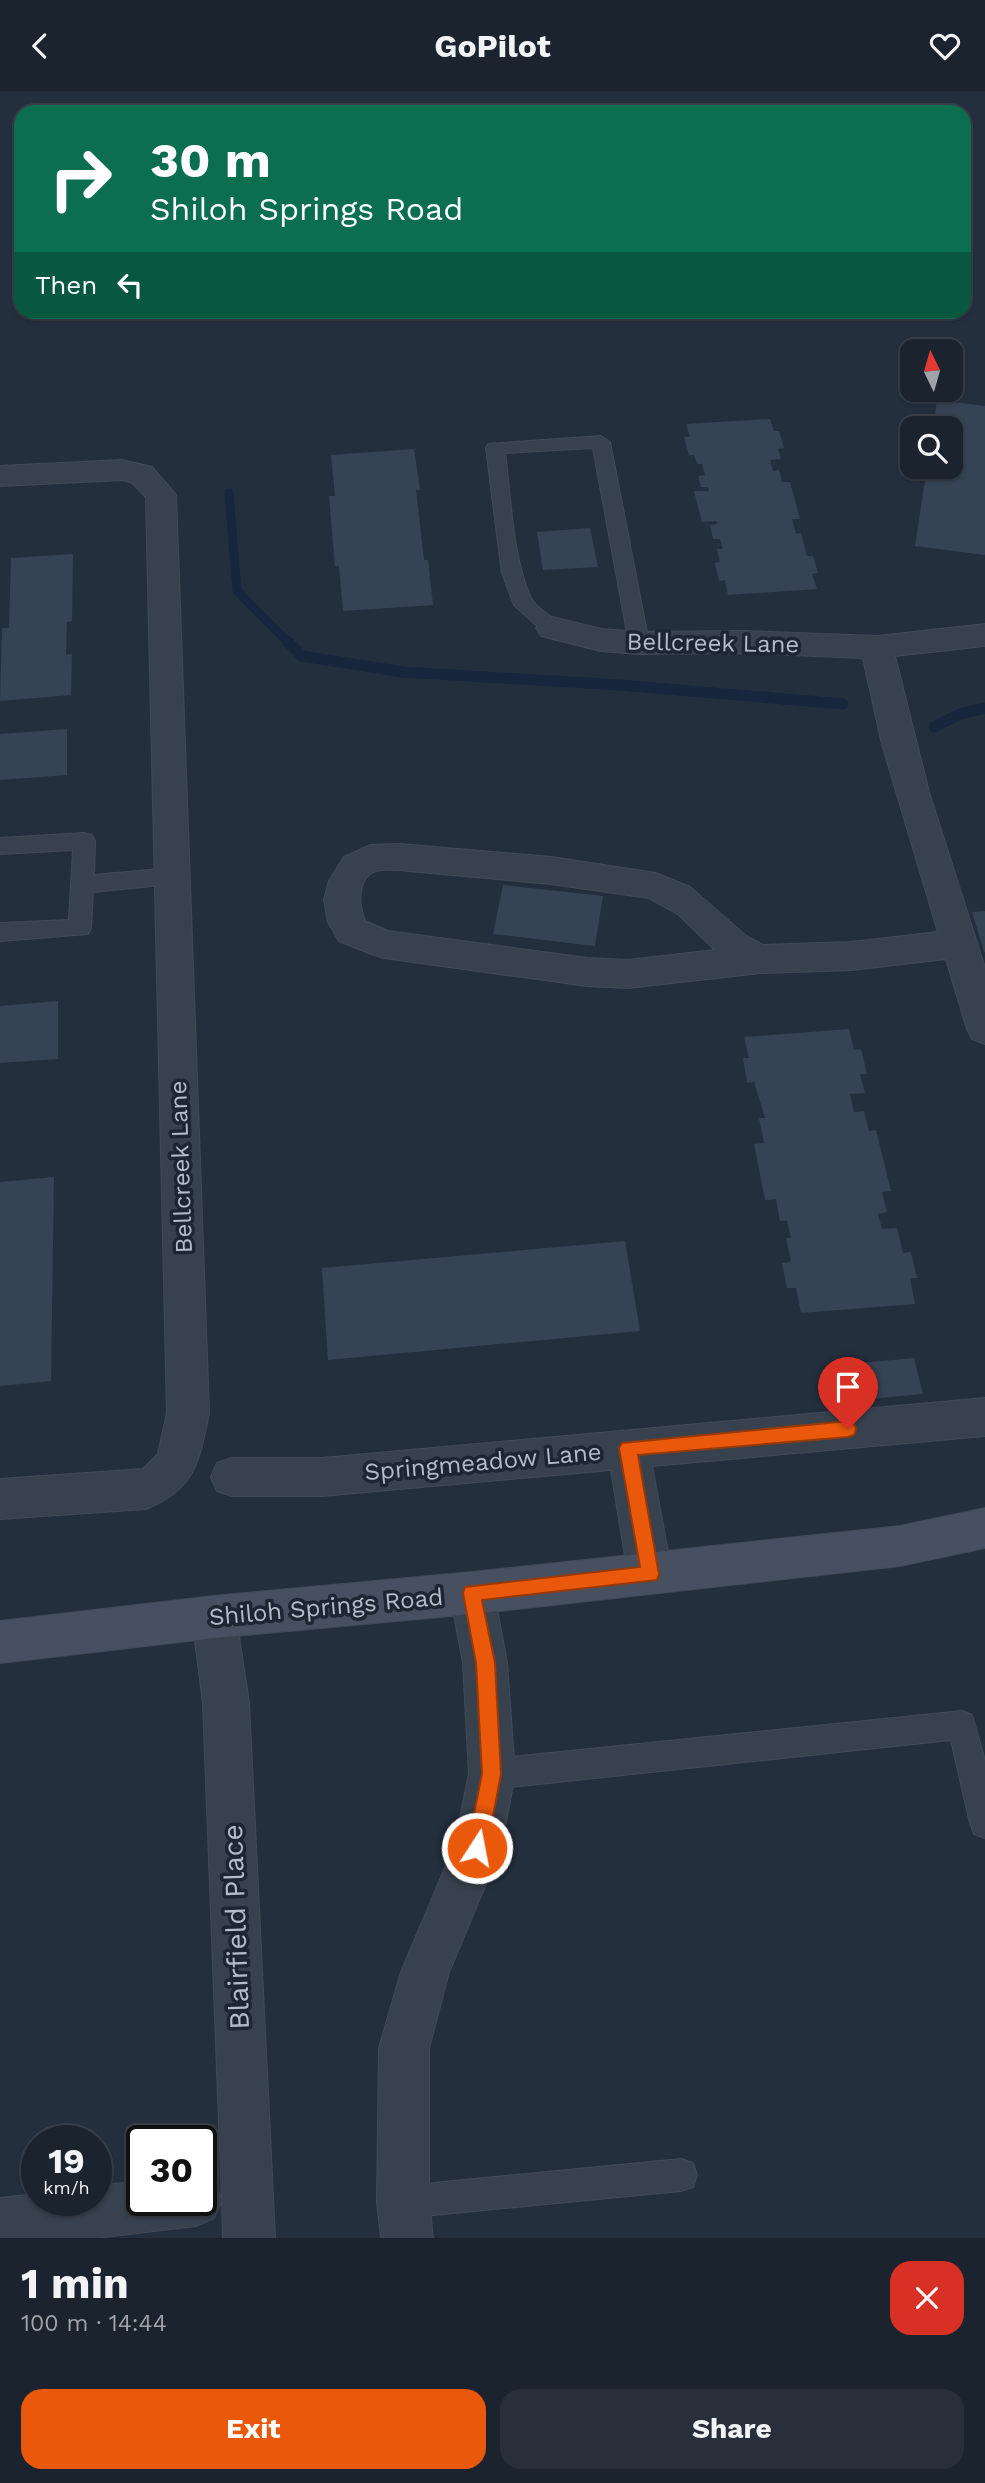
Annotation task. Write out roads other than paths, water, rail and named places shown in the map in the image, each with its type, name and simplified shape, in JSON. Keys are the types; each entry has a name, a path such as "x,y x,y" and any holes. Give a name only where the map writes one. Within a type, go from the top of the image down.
{"street":[{"name":"Bellcreek Lane","path":"0,476 122,470 141,474 161,495 188,1413 176,1467 164,1481 146,1489 0,1499"},
{"name":"Bellcreek Lane","path":"552,628 601,640 639,643 744,642 877,647 985,635"},
{"path":"877,647 889,714 961,943 985,1030"},
{"path":"761,959 745,954 727,942 689,902 665,890 648,884 574,873 399,857 371,858 356,866 346,881 342,900 345,922 352,931 384,944 587,972 628,974 761,959 851,956 961,943"},
{"name":"Springmeadow Lane","path":"232,1477 322,1477 985,1417"},
{"path":"628,1448 650,1574"},
{"name":"Shiloh Springs Road","path":"0,1642 214,1617 472,1593 900,1546 985,1528"},
{"path":"405,2220 404,2048 425,1972 477,1848 492,1774 485,1663 472,1593"},
{"name":"Blairfield Place","path":"214,1617 226,1703 223,2207"},
{"path":"0,2224 223,2207"}],"lane":[{"path":"552,628 524,605 512,573 495,448 601,442 639,643"},
{"path":"0,846 84,841 80,928 0,932"},
{"path":"81,885 172,876"},
{"path":"492,1774 962,1724 985,1823"},
{"path":"405,2220 681,2175"}],"waterway":[{"path":"229,493 237,591 302,656 403,672 619,685 843,704"},
{"path":"934,727 960,714 985,708"}]}
